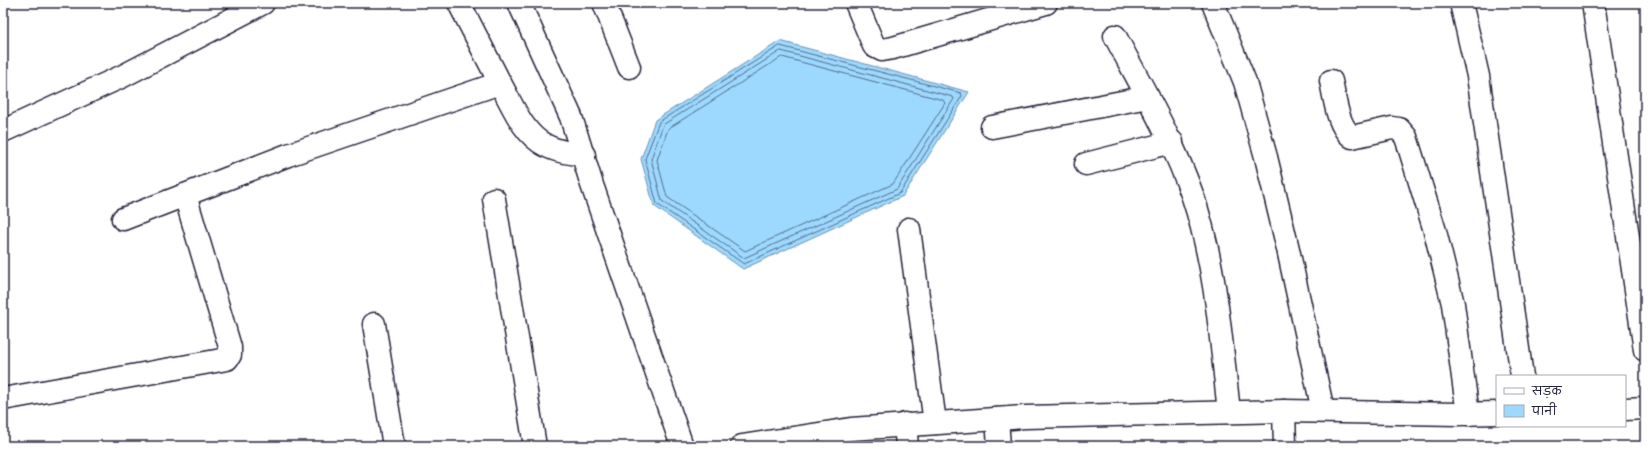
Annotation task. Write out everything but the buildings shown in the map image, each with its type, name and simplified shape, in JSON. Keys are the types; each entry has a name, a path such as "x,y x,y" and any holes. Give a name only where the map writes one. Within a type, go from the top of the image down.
{"street":[{"path":"3,131 123,76 264,3"},
{"path":"459,3 500,83 528,131 544,145 560,151 584,155"},
{"path":"519,3 571,117 584,155 592,185 682,446"},
{"path":"604,3 629,67"},
{"path":"856,3 874,46 882,50 1046,3"},
{"path":"1213,3 1245,82 1266,157 1288,249 1323,411"},
{"path":"1460,3 1478,76 1522,375"},
{"path":"1593,3 1645,350"},
{"path":"1115,36 1172,142 1193,197 1207,248 1219,315 1229,412"},
{"path":"1331,81 1342,124 1346,132 1352,137 1392,128 1399,129 1406,137 1434,230 1453,304 1468,414"},
{"path":"123,219 288,155 500,83"},
{"path":"992,126 1148,97"},
{"path":"1086,164 1172,142"},
{"path":"3,399 228,358 230,355 230,347 185,195"},
{"path":"494,199 535,446"},
{"path":"909,229 935,423"},
{"path":"374,324 394,446"},
{"path":"1626,409 1645,408"},
{"path":"1284,411 1285,446"},
{"path":"742,446 851,429 905,424 1025,417 1284,411 1468,414 1496,413"},
{"path":"997,419 999,446"},
{"path":"905,424 907,446"}],"water":[{"path":"780,41 969,92 903,196 743,269 654,206 641,159 655,120"}]}
